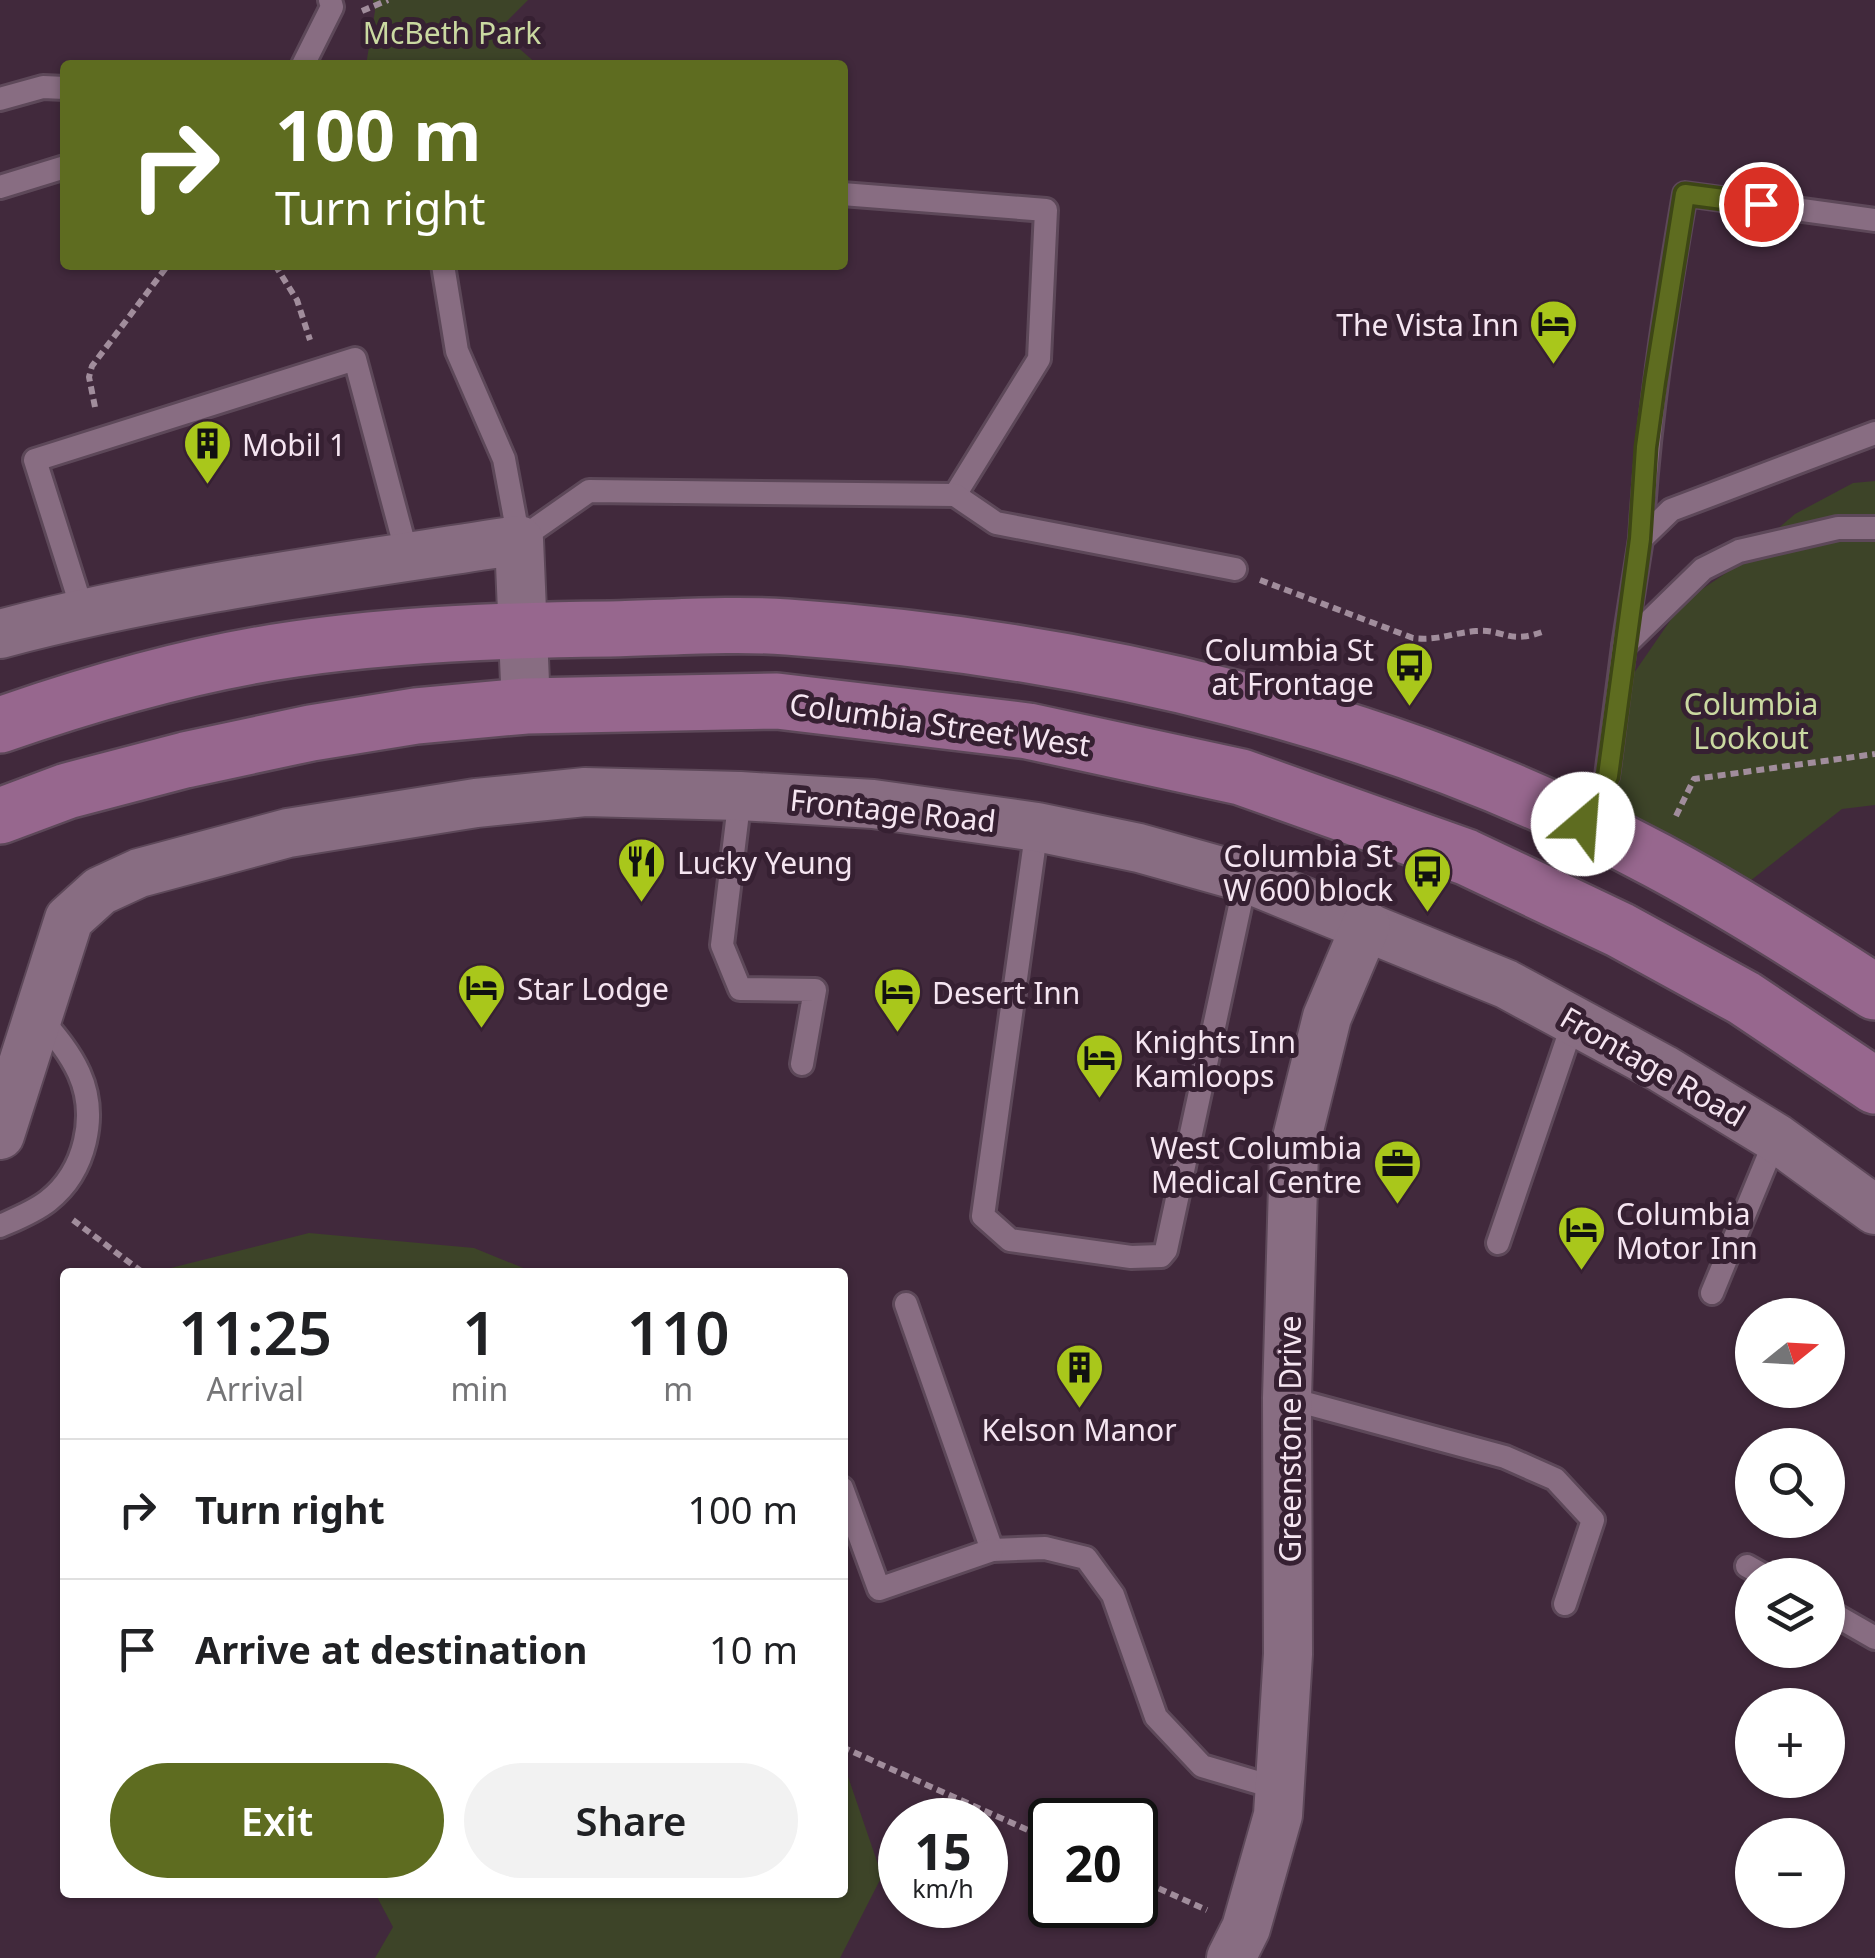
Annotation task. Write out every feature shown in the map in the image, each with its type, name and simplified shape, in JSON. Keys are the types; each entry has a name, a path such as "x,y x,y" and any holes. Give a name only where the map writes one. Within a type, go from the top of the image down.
{"main road":[{"path":"0,725 166,676 294,649 524,630 784,626 1048,656 1271,707 1499,787 1655,859 1875,992"},
{"name":"Columbia Street West","path":"0,816 84,787 185,760 311,733 416,716 526,706 777,700 1028,731 1242,777 1466,857 1604,922 1744,998 1875,1086"}],"street":[{"path":"0,634 83,612 519,540 526,706"},
{"name":"Frontage Road","path":"0,1135 69,919 100,891 139,873 288,833 476,803 585,792 740,796 873,804 1037,827 1139,848 1246,878 1506,984 1776,1138 1875,1210"},
{"name":"Greenstone Drive","path":"1239,1943 1278,1815 1280,1789 1288,1654 1287,1398 1294,1150 1328,1016 1366,925"}],"lane":[{"path":"306,60 332,8 330,0"},
{"path":"0,99 43,87 60,88"},
{"path":"0,187 60,169"},
{"path":"848,194 1046,210 1040,359 955,495"},
{"path":"1583,824 1608,776 1640,539 1648,428 1685,194 1875,220"},
{"path":"444,270 458,352 504,459 519,540 589,492 955,495 996,523 1235,570"},
{"path":"83,612 35,460 355,359 408,558"},
{"path":"1640,539 1671,510 1875,432"},
{"path":"1624,646 1704,569 1739,551 1838,528 1875,528"},
{"path":"740,796 722,945 740,989 815,990 802,1064"},
{"path":"1037,827 982,1216 1010,1240 1131,1256 1161,1256 1166,1250 1246,878"},
{"path":"0,1226 48,1201 61,1189 80,1158 88,1123 88,1105 78,1070 38,1016"},
{"path":"1498,1244 1574,1020"},
{"path":"1712,1293 1776,1138"},
{"path":"906,1304 992,1550"},
{"path":"1287,1398 1505,1457 1555,1479 1593,1520 1564,1604"},
{"path":"848,1504 879,1589 992,1550 1045,1548 1086,1558 1113,1595 1156,1717 1202,1766 1280,1789"},
{"path":"1845,1620 1874,1635"}],"path":[{"path":"104,438 90,392 92,366 164,270"},
{"path":"278,270 297,300 318,370"},
{"path":"1235,570 1413,638 1435,640 1474,632 1519,640 1545,632"},
{"path":"1676,816 1694,779 1875,754"},
{"path":"48,1201 137,1268"},
{"path":"848,1750 1028,1830"},
{"path":"1158,1892 1239,1943"}],"green space":[{"name":"McBeth Park","path":"373,0 528,0 498,30 532,60 367,60 375,11"},
{"name":"Columbia Lookout","path":"1875,481 1875,805 1842,809 1736,892 1611,822 1623,719 1634,673 1683,602 1726,573 1795,514 1853,483"},
{"path":"309,1233 474,1248 523,1268 171,1268"},
{"path":"848,1777 878,1864 878,1884 840,1958 375,1958 393,1927 378,1898 848,1898"}],"place":[{"name":"The Vista Inn","path":"1554,366"},
{"name":"Mobil 1","path":"207,486"},
{"name":"Columbia St at Frontage","path":"1409,708"},
{"name":"Lucky Yeung","path":"642,904"},
{"name":"Columbia St W 600 block","path":"1428,914"},
{"name":"Star Lodge","path":"482,1030"},
{"name":"Desert Inn","path":"897,1034"},
{"name":"Knights Inn Kamloops","path":"1099,1100"},
{"name":"West Columbia Medical Centre","path":"1397,1206"},
{"name":"Columbia Motor Inn","path":"1581,1272"},
{"name":"Kelson Manor","path":"1079,1410"}],"route":[{"path":"1583,824 1608,776 1640,539 1646,447 1685,194 1761,204"}]}
